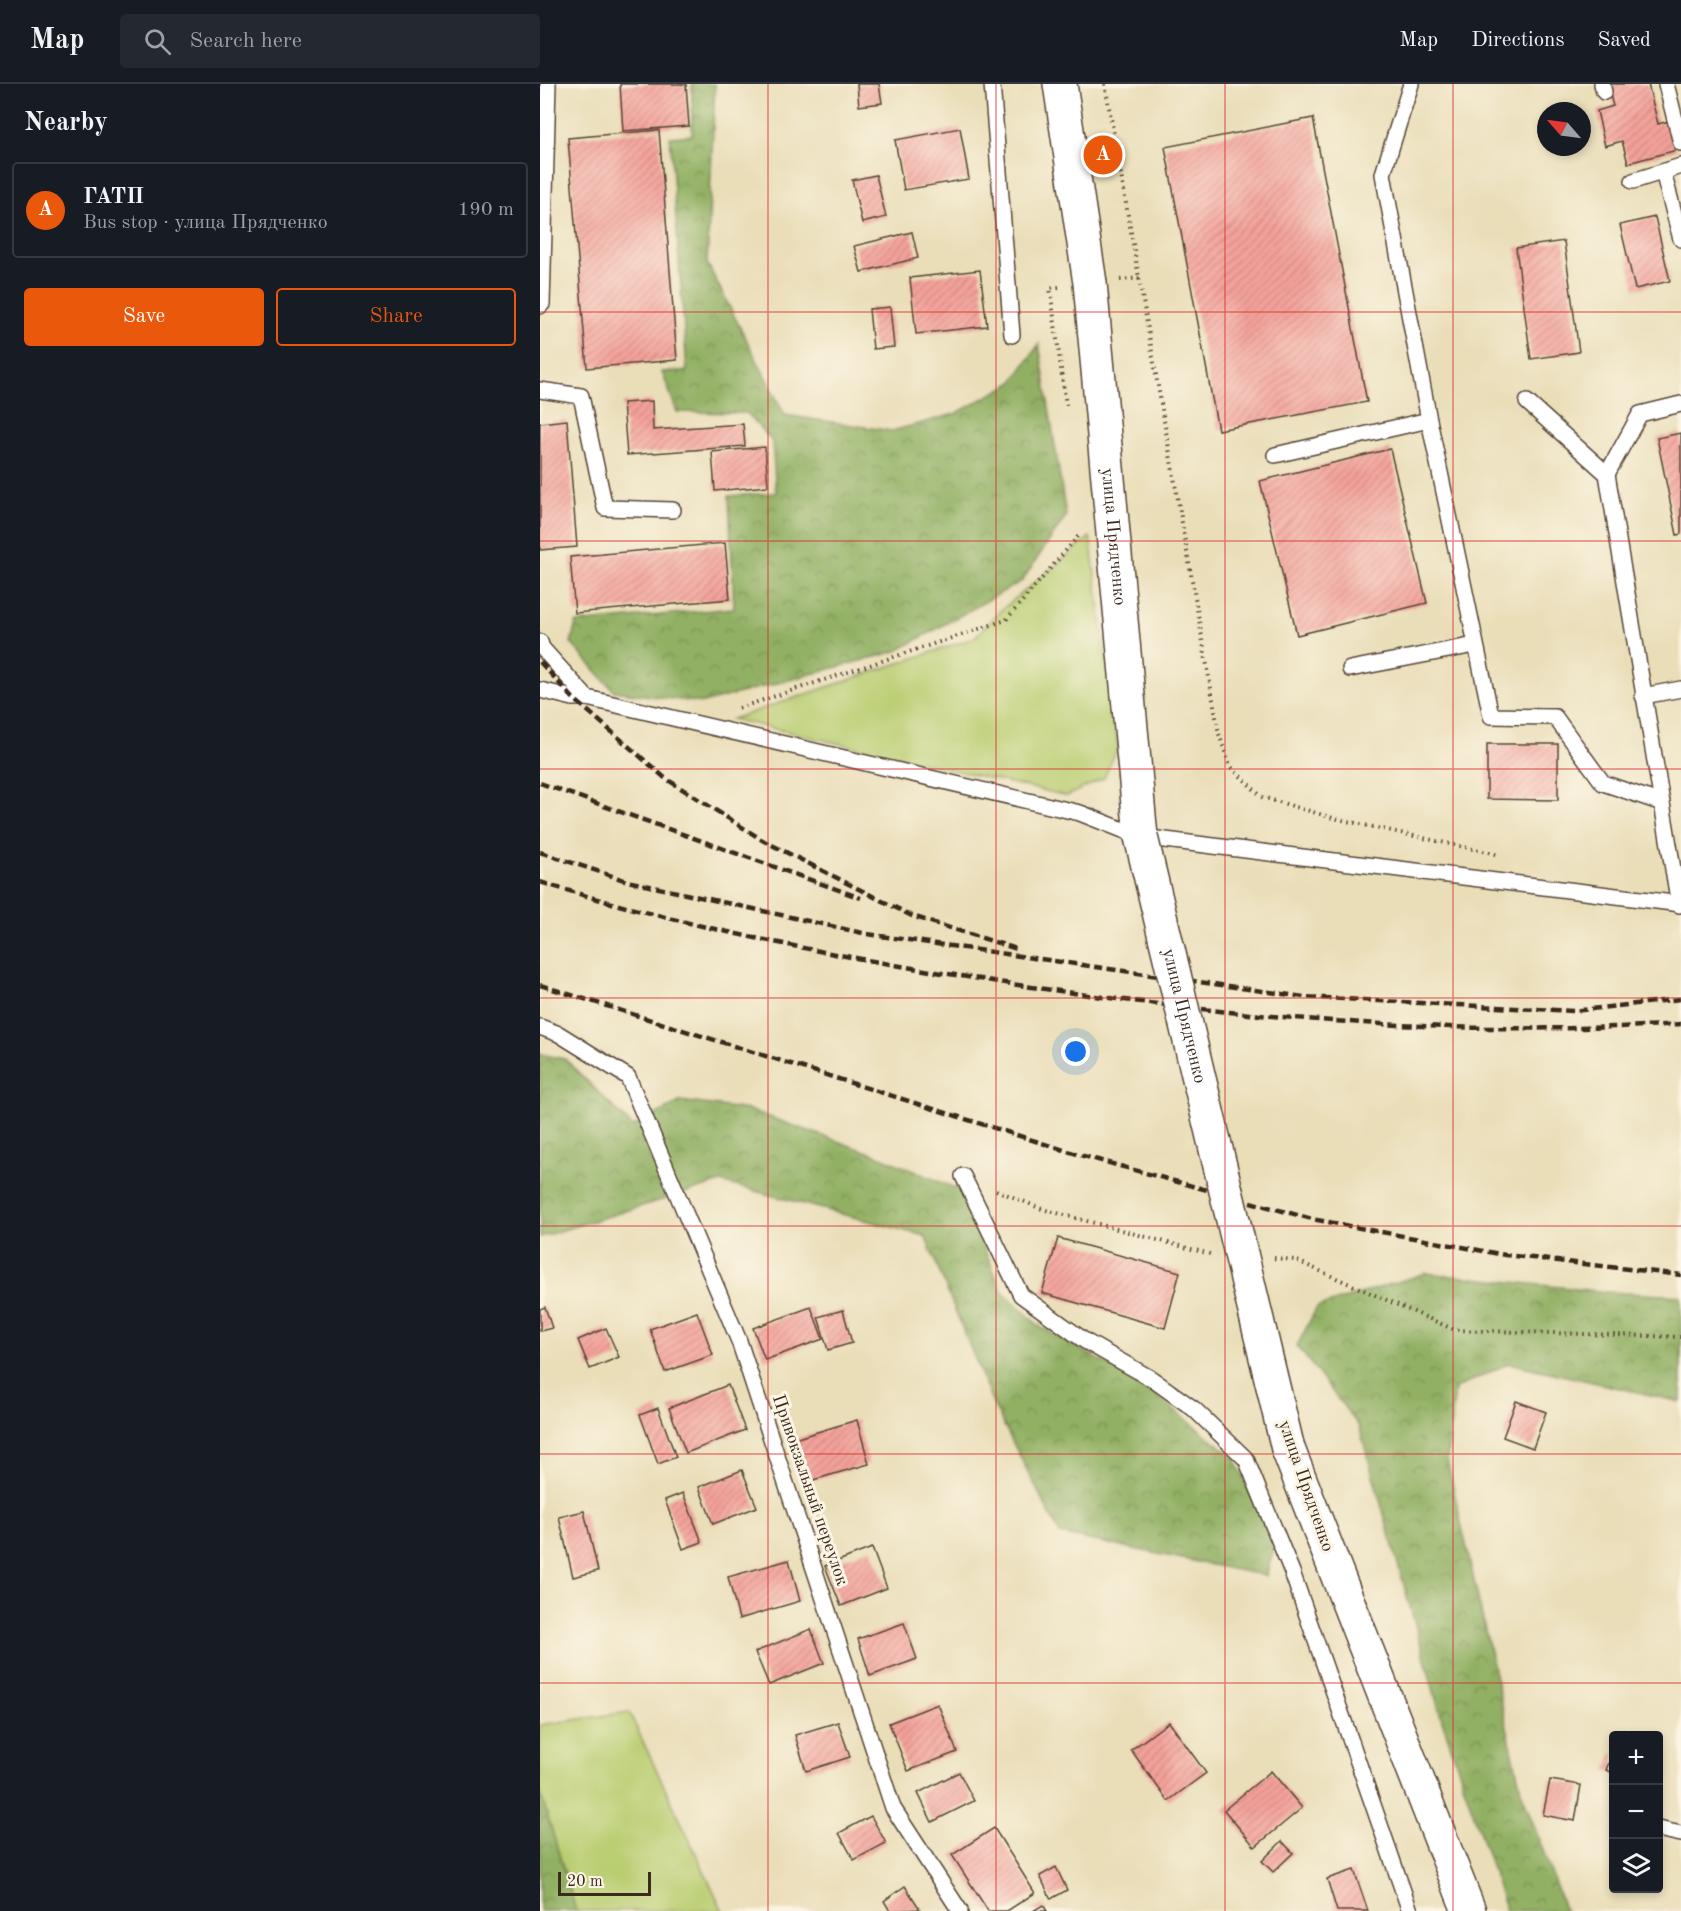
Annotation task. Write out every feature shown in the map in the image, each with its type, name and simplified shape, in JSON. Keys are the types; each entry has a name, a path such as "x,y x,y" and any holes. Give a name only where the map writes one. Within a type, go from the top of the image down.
{"main road":[{"name":"улица Прядченко","path":"1060,84 1090,283 1141,837 1288,1449 1469,1911"}],"lane":[{"path":"540,306 542,304 548,84"},
{"path":"992,84 1012,335"},
{"path":"1411,84 1383,174 1429,420 1491,716 1555,717 1603,783 1662,803"},
{"path":"1665,84 1681,143"},
{"path":"1633,181 1681,166"},
{"path":"1662,172 1681,239"},
{"path":"540,390 581,396 605,508 673,510"},
{"path":"1527,402 1607,474"},
{"path":"540,690 573,698 587,698 1080,813 1141,837 1680,905 1607,474 1640,414 1681,404"},
{"path":"1275,455 1429,420"},
{"path":"540,642 542,648 587,698"},
{"path":"1350,669 1475,645"},
{"path":"1643,696 1681,689"},
{"name":"Привокзальный переулок","path":"540,1027 559,1034 628,1077 740,1341 893,1808 960,1911"},
{"path":"963,1176 1021,1295 1085,1341 1152,1379 1194,1409 1246,1459 1292,1572 1410,1911"},
{"path":"1663,1829 1681,1834"}],"path":[{"path":"1105,84 1219,734 1230,766 1262,796 1333,818 1506,857"},
{"path":"1067,415 1050,288 1140,279"},
{"path":"694,723 1006,620 1083,530"},
{"path":"963,1176 1042,1209 1205,1254 1216,1255"},
{"path":"1272,1258 1295,1260 1455,1330 1681,1337"}],"green space":[{"path":"692,84 715,84 707,263 785,415 892,431 955,414 1012,383 1039,344 1066,516 1022,581 897,651 703,703 614,691 571,643 576,623 734,608 729,496 776,493 772,441 747,413 677,412 662,372 687,371 670,137 692,135"},
{"path":"1090,537 1118,747 1104,778 1067,796 732,719 974,638 1000,611"},
{"path":"540,1054 565,1059 633,1127 681,1101 749,1110 871,1153 960,1190 1002,1291 1040,1327 1139,1382 1235,1458 1274,1548 1266,1576 1060,1534 994,1406 925,1236 721,1182 540,1237"},
{"path":"1426,1273 1607,1292 1681,1296 1681,1402 1509,1363 1455,1389 1447,1460 1521,1790 1565,1911 1506,1911 1442,1720 1359,1426 1297,1346 1317,1307"},
{"path":"629,1712 723,1911 576,1911 540,1791 540,1725"},
{"path":"540,1791 576,1911 540,1911"}],"building":[{"path":"620,84 686,84 689,126 623,131"},
{"path":"857,84 879,84 882,103 859,106"},
{"path":"1607,84 1648,84 1658,124 1669,121 1677,150 1628,163 1622,141 1605,146 1597,111 1613,106"},
{"path":"1313,118 1367,402 1218,430 1165,147"},
{"path":"960,128 969,179 904,190 895,140"},
{"path":"659,130 677,360 587,368 568,138"},
{"path":"876,175 886,217 862,223 852,180"},
{"path":"1655,217 1670,281 1635,289 1620,225"},
{"path":"912,232 918,258 861,272 854,246"},
{"path":"1564,241 1579,352 1531,359 1516,248"},
{"path":"980,270 987,326 916,334 910,278"},
{"path":"890,307 894,347 873,349 869,309"},
{"path":"652,401 653,430 743,424 745,446 627,455 623,403"},
{"path":"567,420 577,547 540,550 540,423"},
{"path":"1681,433 1681,534 1677,535 1657,438"},
{"path":"765,447 768,486 715,491 712,452"},
{"path":"1390,449 1427,603 1297,635 1260,481"},
{"path":"725,543 730,599 575,613 570,557"},
{"path":"1487,744 1558,744 1558,800 1487,799"},
{"path":"1058,1238 1180,1272 1165,1328 1042,1293"},
{"path":"545,1307 552,1328 540,1331 540,1309"},
{"path":"811,1307 823,1339 765,1360 753,1328"},
{"path":"843,1310 852,1343 828,1350 818,1317"},
{"path":"697,1312 713,1355 665,1372 650,1329"},
{"path":"606,1328 619,1357 590,1369 578,1340"},
{"path":"728,1385 745,1430 686,1453 669,1408"},
{"path":"1516,1401 1546,1412 1533,1448 1503,1437"},
{"path":"658,1408 676,1457 658,1464 640,1415"},
{"path":"857,1420 869,1464 806,1482 794,1439"},
{"path":"742,1470 757,1507 713,1524 699,1487"},
{"path":"683,1493 702,1542 683,1549 665,1500"},
{"path":"584,1511 598,1571 573,1577 559,1517"},
{"path":"872,1548 887,1588 841,1606 825,1566"},
{"path":"789,1560 800,1601 739,1619 728,1577"},
{"path":"904,1623 917,1659 870,1676 858,1639"},
{"path":"811,1629 824,1663 769,1685 755,1652"},
{"path":"938,1704 957,1752 908,1771 889,1723"},
{"path":"838,1722 850,1757 806,1771 795,1735"},
{"path":"1169,1722 1206,1773 1168,1801 1131,1750"},
{"path":"1271,1771 1302,1808 1255,1847 1224,1810"},
{"path":"959,1772 974,1801 932,1822 918,1793"},
{"path":"1550,1780 1581,1785 1575,1821 1543,1815"},
{"path":"871,1816 886,1843 854,1860 839,1833"},
{"path":"994,1828 1035,1893 1007,1911 988,1911 952,1855"},
{"path":"1282,1841 1293,1853 1273,1872 1262,1861"},
{"path":"1056,1867 1067,1890 1051,1899 1040,1876"},
{"path":"1354,1870 1368,1911 1337,1911 1327,1879"},
{"path":"905,1886 920,1909 890,1911 884,1901"},
{"path":"1043,1905 1047,1911 1033,1911"}],"railway":[{"path":"540,662 573,698 665,778 764,841 912,916 1017,949"},
{"path":"540,783 861,898"},
{"path":"540,852 627,881 867,934 1304,997 1574,1011 1681,999"},
{"path":"540,882 653,914 768,941 999,982 1168,1005 1339,1021 1424,1026 1595,1028 1681,1024"},
{"path":"540,985 1080,1155 1312,1219 1505,1255 1681,1275"}],"place":[{"name":"ГАТП","path":"1103,155"}]}
